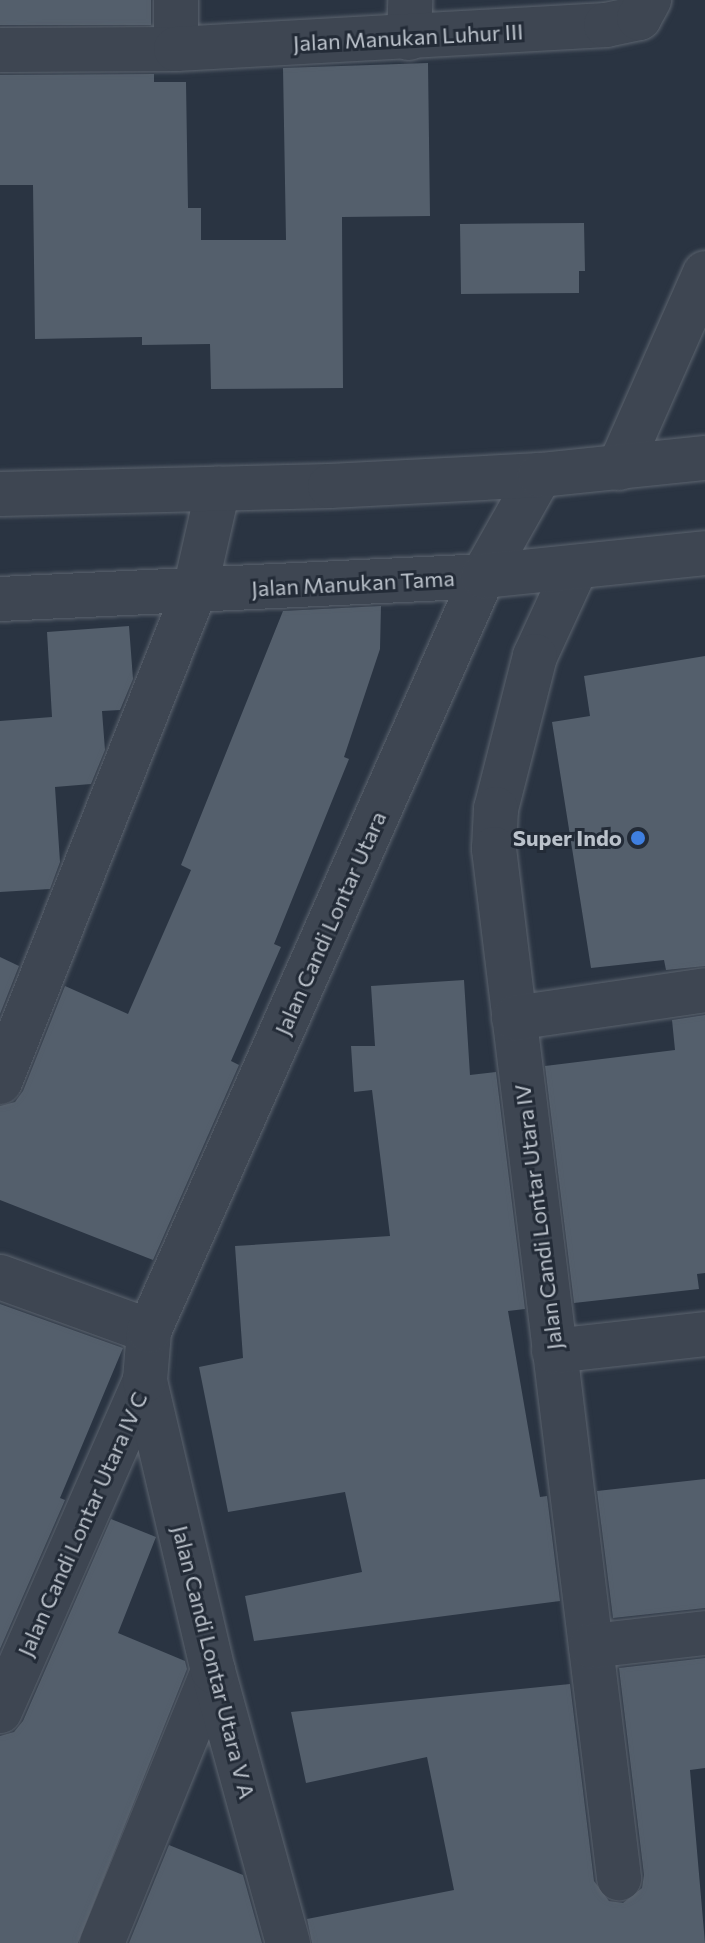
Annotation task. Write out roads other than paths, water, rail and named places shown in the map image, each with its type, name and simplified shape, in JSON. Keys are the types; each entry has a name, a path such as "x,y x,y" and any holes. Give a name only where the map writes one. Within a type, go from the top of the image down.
{"street":[{"path":"176,0 176,49"},
{"name":"Jalan Manukan Luhur III","path":"0,50 176,49 410,19 606,25 644,9"},
{"path":"619,468 705,273"},
{"path":"0,494 218,489 540,475 705,458"},
{"name":"Jalan Candi Lontar Utara","path":"145,1380 149,1331 483,576 540,475"},
{"path":"0,1082 195,590 218,489"},
{"name":"Jalan Manukan Tama","path":"0,599 483,576 705,553"},
{"name":"Jalan Candi Lontar Utara IV","path":"576,567 535,656 496,809 497,903 514,1018 619,1878"},
{"path":"514,1018 705,990"},
{"path":"0,1277 149,1331"},
{"path":"554,1351 705,1334"},
{"name":"Jalan Candi Lontar Utara V A","path":"145,1380 213,1671 288,1943"},
{"name":"Jalan Candi Lontar Utara IV C","path":"0,1711 145,1380"},
{"path":"591,1646 705,1633"},
{"path":"102,1943 213,1671"}],"place":[{"name":"Super Indo","path":"638,838"}]}
